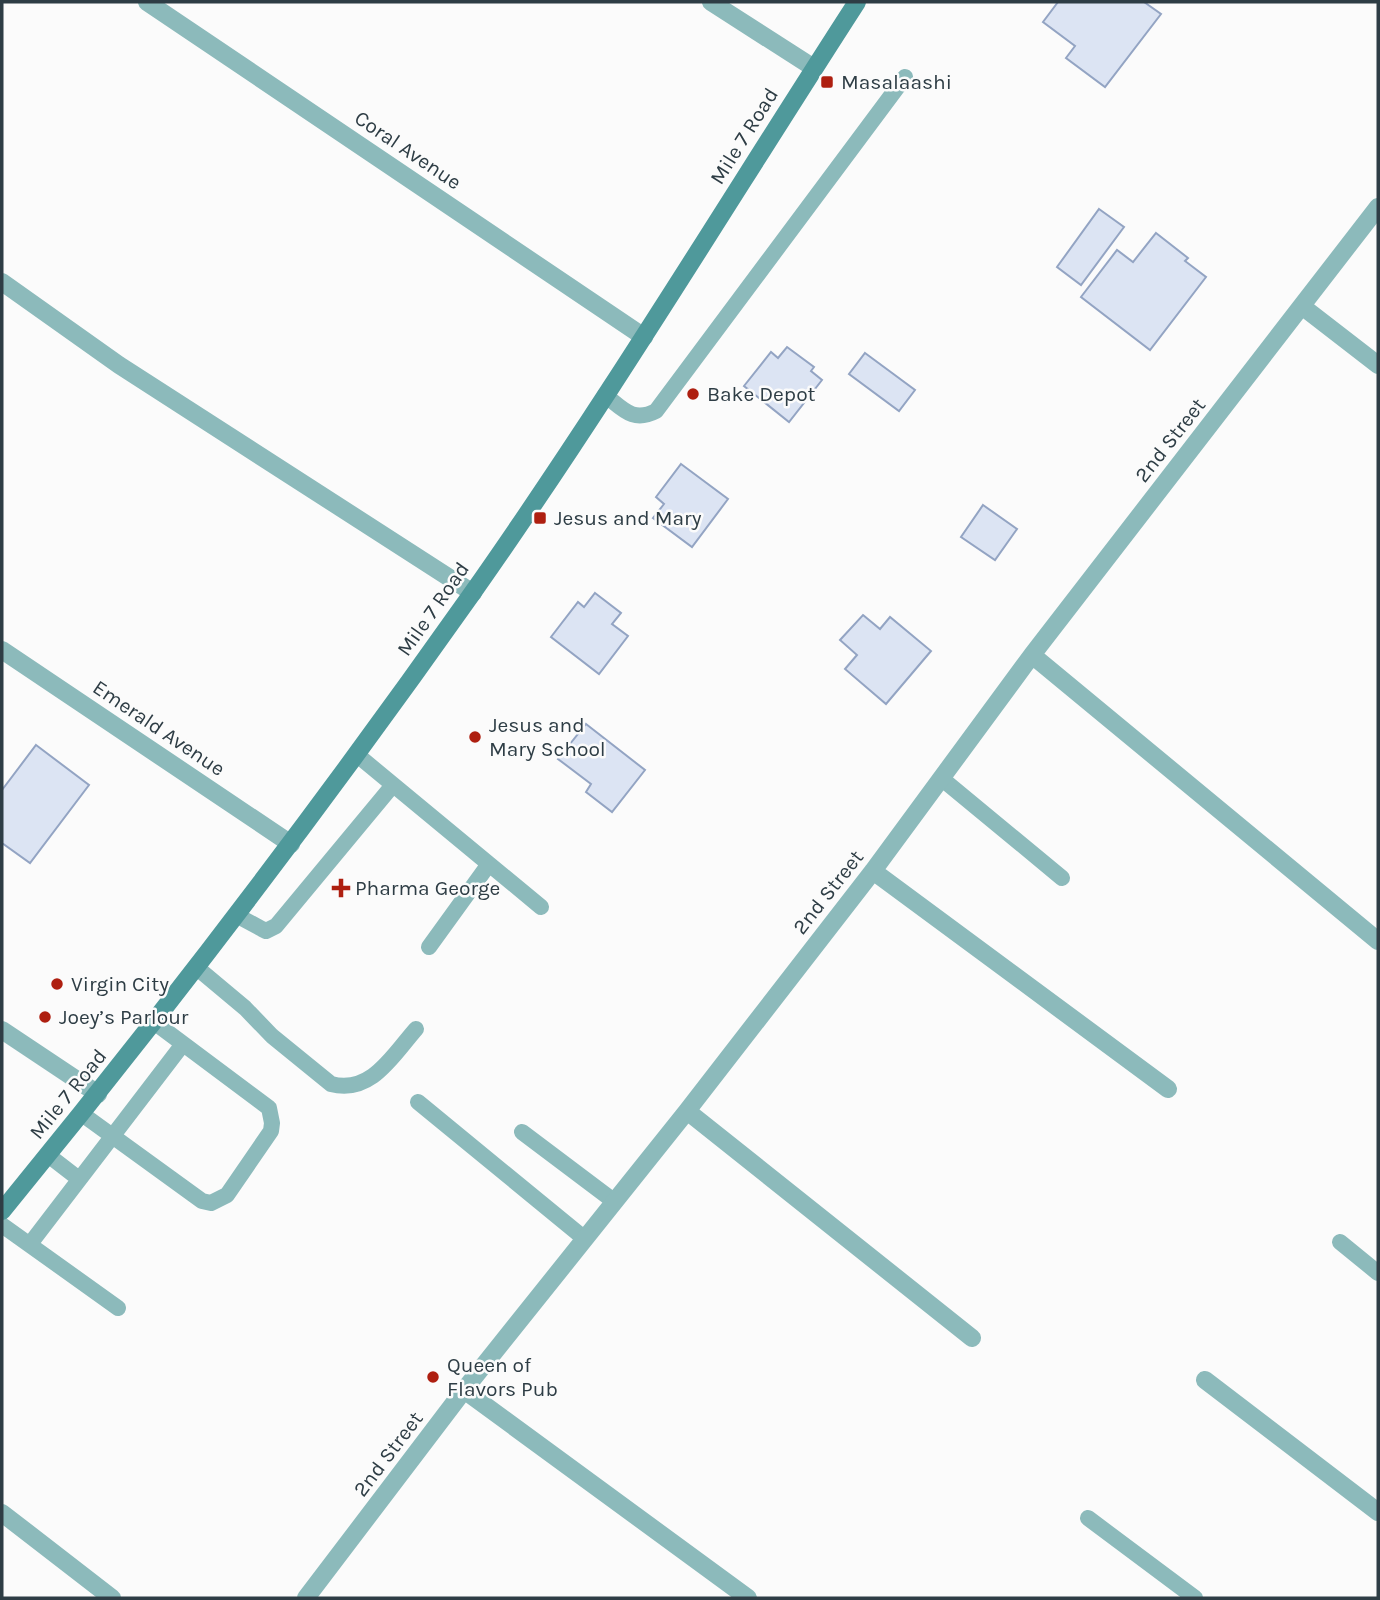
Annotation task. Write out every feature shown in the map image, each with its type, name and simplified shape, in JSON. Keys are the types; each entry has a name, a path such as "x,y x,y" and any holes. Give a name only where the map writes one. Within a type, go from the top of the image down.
{"street":[{"name":"Coral Avenue","path":"147,2 644,337"},
{"path":"711,2 814,68"},
{"name":"Mile 7 Road","path":"2,1211 98,1094 291,844 473,593 644,337 858,2"},
{"name":"2nd Street","path":"306,1598 464,1390 687,1111 873,871 1032,655 1378,207"},
{"path":"2,282 119,365 473,593"},
{"path":"1303,307 1378,365"},
{"name":"Emerald Avenue","path":"2,650 291,844"},
{"path":"1032,655 1378,941"},
{"path":"873,871 1168,1089"},
{"path":"2,1030 98,1094"},
{"path":"687,1111 972,1338"},
{"path":"1205,1380 1378,1512"},
{"path":"464,1390 748,1598"},
{"path":"2,1513 113,1598"}],"lane":[{"path":"605,395 634,416 646,416 656,411 905,77"},
{"path":"356,754 541,907"},
{"path":"941,778 1062,878"},
{"path":"236,915 262,929 276,926 393,785"},
{"path":"429,947 489,864"},
{"path":"196,967 245,1008 272,1036 331,1084 351,1086 375,1077 415,1029"},
{"path":"82,1114 202,1200 211,1203 227,1195 271,1131 272,1115 268,1108 154,1022"},
{"path":"30,1244 183,1044"},
{"path":"418,1102 585,1239"},
{"path":"522,1132 615,1202"},
{"path":"48,1155 79,1179"},
{"path":"2,1224 118,1308"},
{"path":"1340,1242 1378,1273"},
{"path":"1088,1518 1195,1598"}],"building":[{"path":"1058,2 1144,2 1161,14 1105,87 1066,58 1075,46 1043,22"},
{"path":"1099,209 1124,227 1081,285 1057,267"},
{"path":"1156,233 1188,258 1185,261 1206,277 1150,350 1081,297 1117,250 1133,262"},
{"path":"787,347 814,367 811,371 822,380 789,422 744,386 771,352 778,358"},
{"path":"865,353 915,390 899,411 849,374"},
{"path":"681,464 728,499 692,547 653,518 664,504 656,497"},
{"path":"983,505 1017,529 995,560 961,537"},
{"path":"595,593 621,613 612,624 628,636 599,674 551,637 578,602 584,607"},
{"path":"863,615 880,629 890,617 931,651 886,704 845,669 857,655 840,640"},
{"path":"586,724 645,770 612,812 586,792 591,784 558,759"},
{"path":"36,745 89,785 30,863 2,843 2,790"}],"place":[{"name":"Masalaashi","path":"827,82"},
{"name":"Bake Depot","path":"693,394"},
{"name":"Jesus and Mary","path":"540,518"},
{"name":"Jesus and Mary School","path":"475,737"},
{"name":"Pharma George","path":"341,888"},
{"name":"Virgin City","path":"57,984"},
{"name":"Joey’s Parlour","path":"45,1017"},
{"name":"Queen of Flavors Pub","path":"433,1377"}]}
